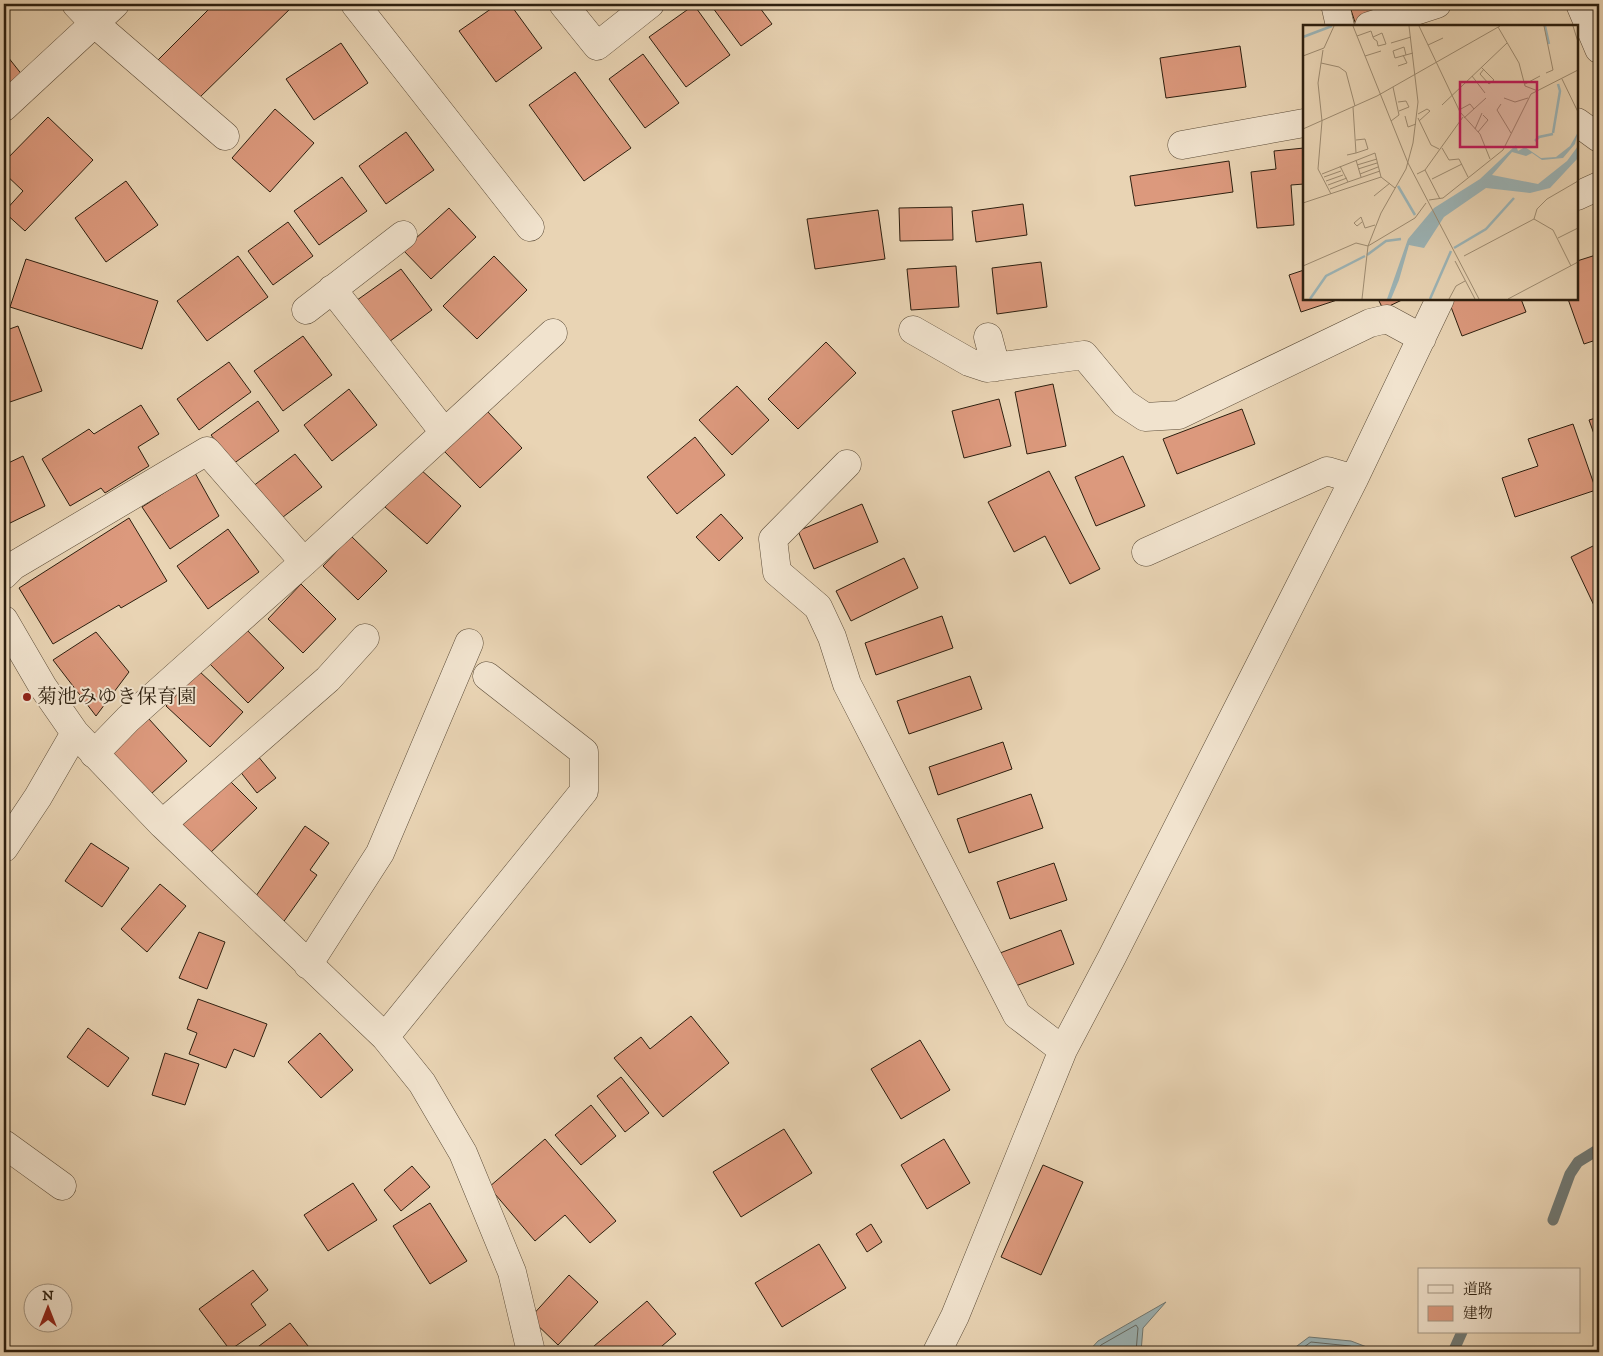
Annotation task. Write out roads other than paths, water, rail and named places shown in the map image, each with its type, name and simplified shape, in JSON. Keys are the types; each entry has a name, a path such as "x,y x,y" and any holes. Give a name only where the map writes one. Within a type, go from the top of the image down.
{"street":[{"path":"76,4 94,23 225,136"},
{"path":"4,108 115,4"},
{"path":"354,4 530,227"},
{"path":"563,4 597,46 650,4"},
{"path":"1335,4 1340,25"},
{"path":"1372,25 1437,4"},
{"path":"1580,4 1599,49"},
{"path":"1182,145 1303,123"},
{"path":"1578,123 1599,138"},
{"path":"1578,196 1599,186"},
{"path":"306,310 403,235"},
{"path":"332,289 444,432"},
{"path":"937,1352 955,1316 1063,1050 1354,479 1440,300"},
{"path":"913,330 969,362 987,368 1084,355 1124,403 1145,416 1180,415 1370,323 1386,319 1422,338"},
{"path":"94,754 128,719 304,562 553,332"},
{"path":"988,337 996,367"},
{"path":"4,575 13,566 207,451 304,562"},
{"path":"847,464 773,539 777,572 818,607 832,637 847,684 1017,1015 1063,1050"},
{"path":"1146,552 1327,472 1354,479"},
{"path":"4,620 43,687 74,734 162,824 385,1037 422,1083 462,1153 512,1272 531,1352"},
{"path":"162,824 328,679 365,638"},
{"path":"308,965 380,854 469,643"},
{"path":"385,1037 584,791 584,752 487,676"},
{"path":"4,848 38,797 74,734"},
{"path":"5,1148 62,1186"}],"water":[{"path":"1166,1302 1143,1328 1141,1352 1088,1352 1098,1341"},
{"path":"1309,1337 1351,1341 1380,1352 1289,1352"}],"waterway":[{"path":"1553,1220 1570,1174 1578,1162 1599,1149"},
{"path":"1453,1352 1461,1334"}],"place":[{"name":"菊池みゆき保育園","path":"27,697"}]}
